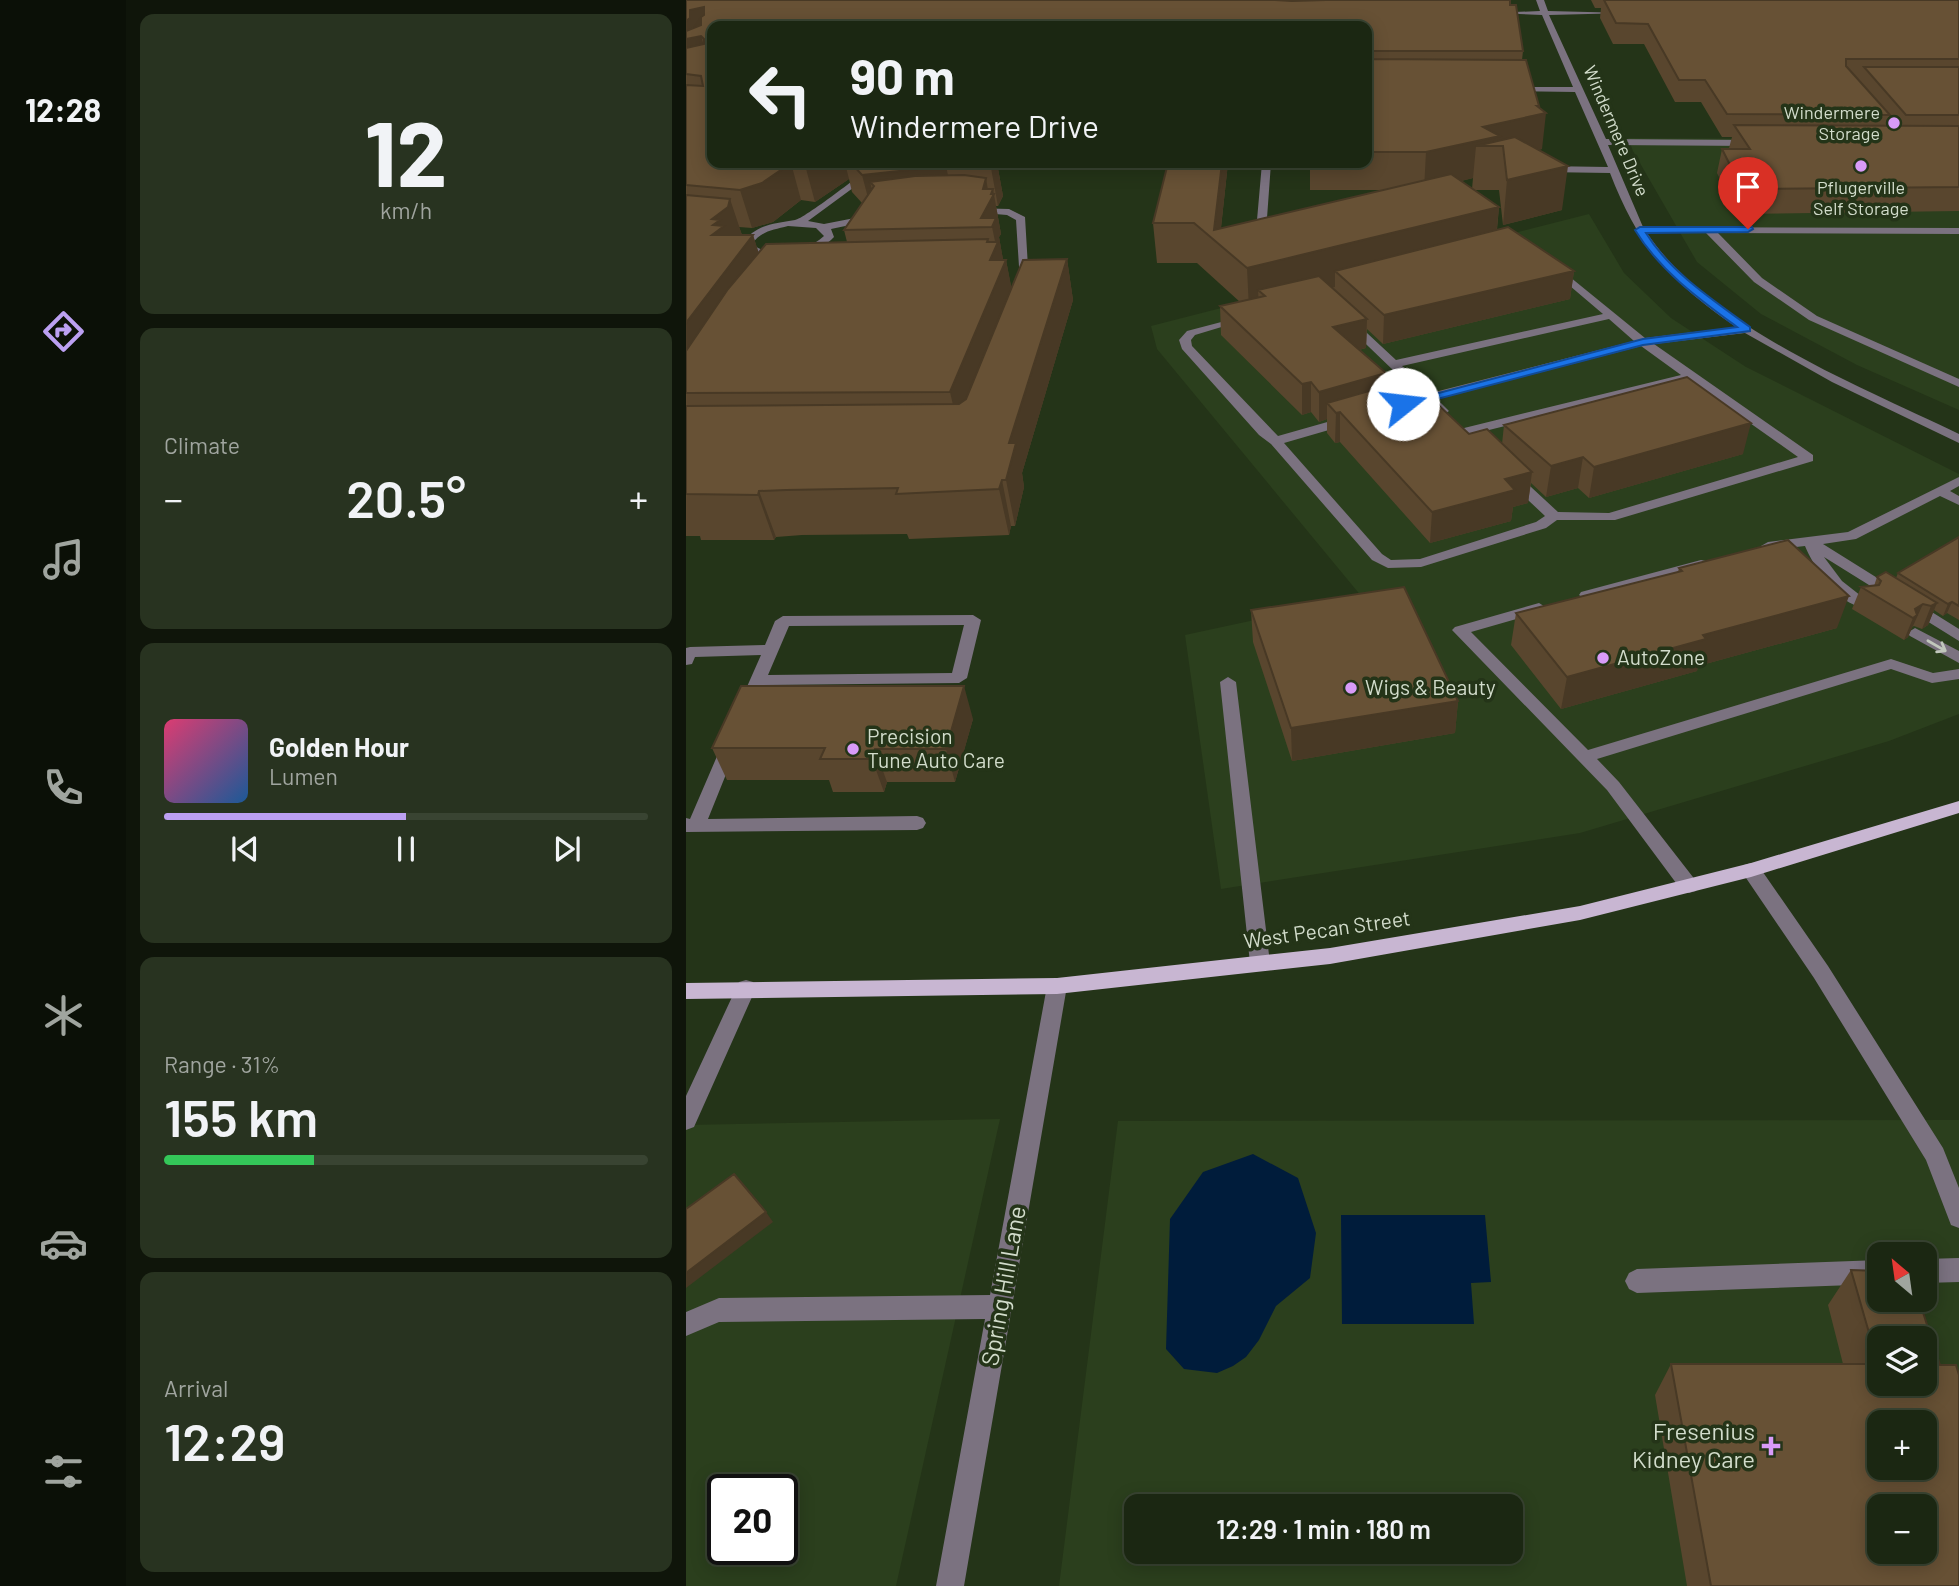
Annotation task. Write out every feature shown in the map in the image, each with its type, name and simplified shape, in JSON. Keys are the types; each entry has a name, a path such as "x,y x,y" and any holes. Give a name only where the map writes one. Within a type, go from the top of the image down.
{"main road":[{"name":"West Pecan Street","path":"686,991 746,988 1057,986 1330,956 1580,913 1751,870 1959,807"}],"street":[{"name":"Windermere Drive","path":"1539,0 1640,230 1649,245 1670,268 1706,300 1746,329 1806,363 1959,439"},
{"path":"1482,13 1639,13"},
{"path":"1498,89 1580,90"},
{"path":"1602,142 1761,143"},
{"path":"801,222 875,168"},
{"path":"1266,168 1262,220 1291,227"},
{"path":"1536,169 1614,170"},
{"path":"957,210 995,210 1009,212 1021,219 1024,294"},
{"path":"825,227 829,237 815,248 778,260 750,248 747,244 754,234 775,225 801,222 825,227 877,217"},
{"path":"1640,230 1959,231"},
{"path":"1709,230 1758,281 1813,318 1959,383"},
{"path":"741,232 754,234"},
{"path":"1256,314 1202,327 1185,340 1186,347 1276,441 1377,557 1388,564 1421,563 1542,525 1554,516 1610,517 1808,458 1643,342 1546,261"},
{"path":"1011,274 1025,273"},
{"path":"1393,364 1612,315"},
{"path":"1343,316 1470,437 1690,376"},
{"path":"1390,408 1643,342 1746,329"},
{"path":"1276,441 1364,415"},
{"path":"1504,469 1554,516"},
{"path":"1748,551 1774,544 1851,536 1959,481"},
{"path":"1940,491 1959,501"},
{"path":"1811,542 1821,568 1837,587 1863,603"},
{"path":"1811,542 1959,635"},
{"path":"1689,886 1614,786 1460,630 1722,558"},
{"path":"748,702 783,621 972,620 959,678 758,680"},
{"path":"1915,633 1959,658"},
{"path":"687,655 771,650"},
{"path":"1584,757 1891,664 1932,678 1959,674"},
{"path":"1228,682 1260,963"},
{"path":"738,727 691,826 917,824"},
{"path":"1751,870 1821,972 1936,1155 1959,1217"},
{"name":"Spring Hill Lane","path":"950,1586 1057,986"},
{"path":"686,1120 746,988"},
{"path":"1937,1271 1959,1270"},
{"path":"1637,1281 1867,1272"},
{"path":"686,1324 719,1310 803,1307 1000,1307"}],"shaded area":[{"path":"1826,73 1959,73 1959,410 1857,365 1761,314 1697,262 1628,138 1839,139"},
{"path":"1589,214 1624,273 1671,318 1746,367 1959,474 1959,714 1889,741 1580,833 1221,889 1185,635 1362,597 1157,349 1151,326"},
{"path":"1000,1119 896,1586 686,1586 686,1125"},
{"path":"1959,1120 1959,1586 1059,1586 1118,1121"}],"water":[{"path":"1253,1154 1298,1178 1316,1233 1310,1278 1276,1306 1259,1340 1246,1357 1217,1373 1184,1369 1166,1349 1170,1219 1203,1172"},
{"path":"1341,1215 1485,1215 1491,1282 1471,1283 1474,1324 1342,1324"}],"building":[{"path":"686,0 1510,0 1510,5 1516,5 1523,51 1372,51 1372,21 707,21 707,168 784,168 762,183 740,190 686,185 686,85 703,86 701,76 686,74 686,48 704,44 704,39 701,36 686,39 686,31 701,25 704,7 690,10 690,18 686,21"},
{"path":"1604,0 1959,0 1959,59 1846,59 1846,66 1890,115 1727,114 1705,80 1679,80 1648,24 1616,23"},
{"path":"1372,59 1526,60 1537,106 1546,113 1483,127 1500,136 1426,152 1372,152"},
{"path":"1864,67 1959,67 1959,115 1906,115"},
{"path":"1734,125 1959,126 1959,187 1742,189 1722,149 1750,149"},
{"path":"1515,137 1568,166 1507,180 1503,146 1476,146"},
{"path":"856,168 927,168 862,175"},
{"path":"1167,168 1221,168 1214,230 1451,174 1499,207 1247,268 1194,223 1153,223"},
{"path":"964,175 986,178 983,189 993,189 991,194 994,194 981,218 996,218 992,227 844,230 874,186 870,182 915,176"},
{"path":"686,195 730,199 728,207 712,219 720,220 713,225 724,226 712,235 753,235 686,323"},
{"path":"1508,227 1574,271 1384,315 1335,271"},
{"path":"988,239 987,242 998,242 990,260 1006,260 950,392 686,393 686,351 728,289 766,244"},
{"path":"1067,259 1009,443 1016,443 1006,480 1002,480 999,489 896,494 898,488 759,491 758,495 686,494 686,406 959,404 966,399 1023,260"},
{"path":"1319,276 1367,319 1333,327 1386,373 1319,392 1311,382 1302,384 1220,306 1265,296 1258,290"},
{"path":"1687,377 1751,423 1594,467 1583,457 1551,466 1504,425"},
{"path":"1397,383 1417,399 1429,396 1469,434 1487,429 1532,472 1505,479 1515,490 1432,512 1340,412 1336,413 1327,403"},
{"path":"1959,537 1959,606 1952,602 1948,604 1898,573"},
{"path":"1788,540 1849,596 1703,635 1706,639 1567,677 1516,613 1682,571 1679,568"},
{"path":"1886,572 1937,603 1931,606 1923,604 1915,609 1917,615 1913,618 1861,587 1879,585 1881,581 1877,577"},
{"name":"Wigs & Beauty","path":"1404,587 1458,701 1291,728 1251,610"},
{"path":"741,686 964,686 946,749 875,749 872,759 820,759 825,748 712,748"},
{"path":"734,1174 766,1212 686,1273 686,1209"},
{"name":"Fresenius Kidney Care","path":"1851,1270 1867,1271 1867,1312 1923,1312 1927,1326 1867,1326"},
{"name":"Fresenius Kidney Care","path":"1937,1356 1940,1365 1956,1365 1959,1375 1959,1586 1711,1586 1671,1364 1867,1364 1867,1396 1937,1396"}],"place":[{"name":"Windermere Storage","path":"1894,123"},
{"name":"Pflugerville Self Storage","path":"1861,166"},
{"name":"AutoZone","path":"1603,658"},
{"name":"Wigs & Beauty","path":"1351,688"},
{"name":"Precision Tune Auto Care","path":"853,749"},
{"name":"Fresenius Kidney Care","path":"1771,1446"}],"route":[{"path":"1403,404 1643,342 1746,329 1706,300 1670,268 1649,245 1640,230 1748,229"}]}
